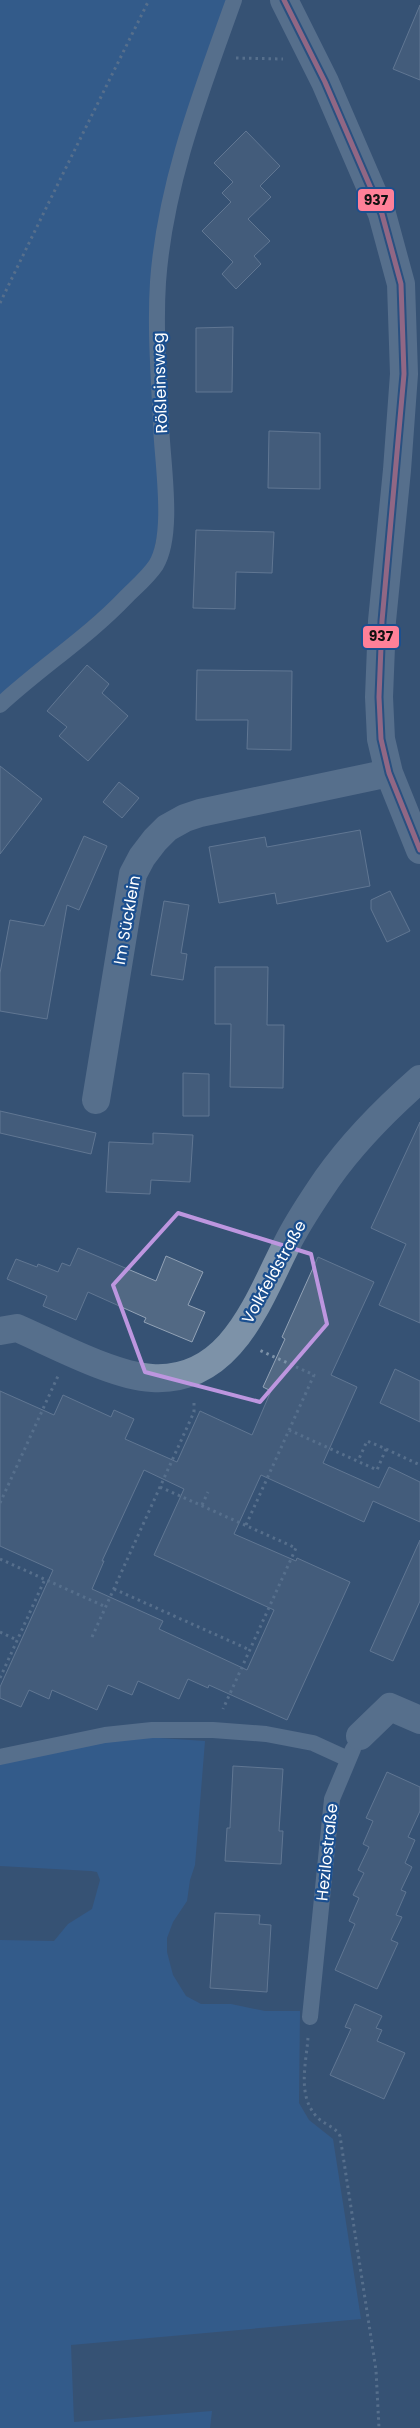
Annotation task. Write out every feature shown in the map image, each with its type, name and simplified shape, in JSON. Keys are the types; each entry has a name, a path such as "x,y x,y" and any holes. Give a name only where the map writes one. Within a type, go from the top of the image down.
{"street":[{"path":"284,0 314,59 382,214 401,284 404,374 397,470 382,621 379,697 381,739 389,773 420,850"},
{"name":"Im Sücklein","path":"96,1100 133,874 142,857 155,840 167,828 200,813 389,773"},
{"name":"Volkfeldstraße","path":"0,1331 17,1328 120,1372 152,1378 180,1375 195,1370 222,1354 236,1340 256,1309 290,1239 328,1177 367,1130 420,1079"},
{"name":"Hezilostraße","path":"354,1747 390,1707 420,1720"}],"lane":[{"name":"Rößleinsweg","path":"0,705 22,684 100,623 142,582 155,566 160,555 166,520 157,329 158,282 162,250 181,157 201,88 234,0"},
{"path":"0,1757 105,1735 152,1730 213,1730 266,1734 313,1743 354,1747"},
{"name":"Hezilostraße","path":"310,2018 332,1799 354,1747"}],"path":[{"path":"0,302 75,145 108,85 149,0"},
{"path":"213,58 314,59"},
{"path":"236,1340 314,1375 246,1526"},
{"path":"0,1503 69,1350"},
{"path":"92,1637 194,1412 195,1370"},
{"path":"289,1430 377,1470 386,1449"},
{"path":"358,1461 367,1441 420,1465"},
{"path":"160,1487 296,1548 213,1730"},
{"path":"202,1506 208,1492"},
{"path":"0,1559 106,1607"},
{"path":"0,1678 45,1579"},
{"path":"114,1589 250,1650"},
{"path":"0,1632 17,1640"},
{"path":"310,2018 305,2097 318,2118 334,2128 340,2136 376,2370 379,2428"}],"highlighted area":[{"path":"178,1213 311,1254 327,1324 260,1402 145,1372 113,1285"}],"shaded area":[{"path":"0,0 230,0 159,242 160,521 153,556 144,573 0,699"},
{"path":"144,1737 205,1741 195,1865 190,1880 187,1901 173,1922 167,1938 167,1952 173,1975 186,1996 201,2004 231,2004 265,2011 300,2011 299,2103 309,2120 333,2139 361,2319 71,2345 74,2422 212,2411 210,2428 0,2428 0,1940 54,1941 68,1924 92,1909 100,1880 97,1872 91,1871 0,1866 0,1761 50,1750"}],"building":[{"path":"420,5 420,80 393,69"},
{"path":"246,131 280,166 260,186 271,197 248,219 270,241 254,256 261,264 236,289 222,274 233,262 202,231 231,202 222,193 233,182 214,163"},
{"path":"233,327 232,392 196,392 196,328"},
{"path":"269,431 320,433 320,489 268,488"},
{"path":"196,530 274,532 272,573 236,572 235,609 193,608"},
{"path":"87,665 109,684 102,693 128,716 88,761 59,736 67,727 47,711"},
{"path":"197,670 292,671 291,750 247,749 248,720 196,720"},
{"path":"0,766 42,799 0,854"},
{"path":"119,782 139,798 122,818 103,802"},
{"path":"360,830 370,886 277,904 275,893 219,903 209,847 265,837 267,847"},
{"path":"84,836 107,846 79,910 67,905 47,1019 0,1011 0,973 10,920 44,926"},
{"path":"390,891 410,931 387,942 371,909 371,900"},
{"path":"164,901 189,905 181,953 187,954 183,980 151,975"},
{"path":"215,967 268,967 267,1025 284,1025 283,1088 230,1087 231,1024 215,1024"},
{"path":"183,1073 209,1074 209,1116 183,1116"},
{"path":"0,1111 96,1133 91,1154 0,1133"},
{"path":"420,1122 420,1323 379,1305 406,1244 371,1228"},
{"path":"153,1133 193,1135 190,1182 151,1180 150,1194 106,1192 109,1142 153,1144"},
{"path":"78,1248 156,1281 166,1256 203,1272 188,1305 205,1312 192,1342 144,1322 146,1318 88,1292 76,1320 43,1306 47,1296 7,1279 16,1259 37,1267 38,1264 58,1272 62,1263 70,1266"},
{"path":"318,1257 374,1282 331,1375 357,1387 323,1463 379,1488 389,1467 420,1482 420,1522 373,1501 364,1522 261,1475 234,1534 296,1561 297,1558 350,1582 287,1720 209,1685 208,1688 188,1679 179,1699 138,1681 132,1695 108,1685 97,1710 52,1690 49,1699 29,1690 21,1707 0,1698 0,1687 53,1570 0,1546 0,1391 54,1415 63,1395 111,1417 114,1410 134,1419 125,1439 177,1462 200,1411 252,1435 271,1391 263,1387 285,1339 282,1337","holes":["144,1470 184,1489 154,1555 274,1610 247,1670 159,1629 163,1621 92,1589 104,1561 102,1561"]},
{"path":"395,1369 420,1381 420,1422 380,1403"},
{"path":"420,1540 420,1601 393,1661 370,1651"},
{"path":"233,1766 283,1769 279,1831 283,1831 281,1864 225,1861 227,1828 230,1828"},
{"path":"387,1772 420,1787 420,1811 408,1837 415,1840 405,1863 412,1867 401,1890 406,1892 396,1915 402,1917 391,1940 398,1943 377,1989 335,1970 355,1924 349,1921 359,1898 353,1895 364,1873 358,1870 369,1847 363,1844 373,1821 366,1818"},
{"path":"215,1913 260,1915 259,1924 271,1925 267,1992 210,1988"},
{"path":"355,2004 382,2016 376,2028 382,2030 377,2041 405,2053 384,2099 330,2075 351,2029 345,2027"}],"transit line":[{"name":"937","path":"284,0 325,82 382,214 401,284 404,374 382,621 379,697 381,739 389,773 420,850"}]}
